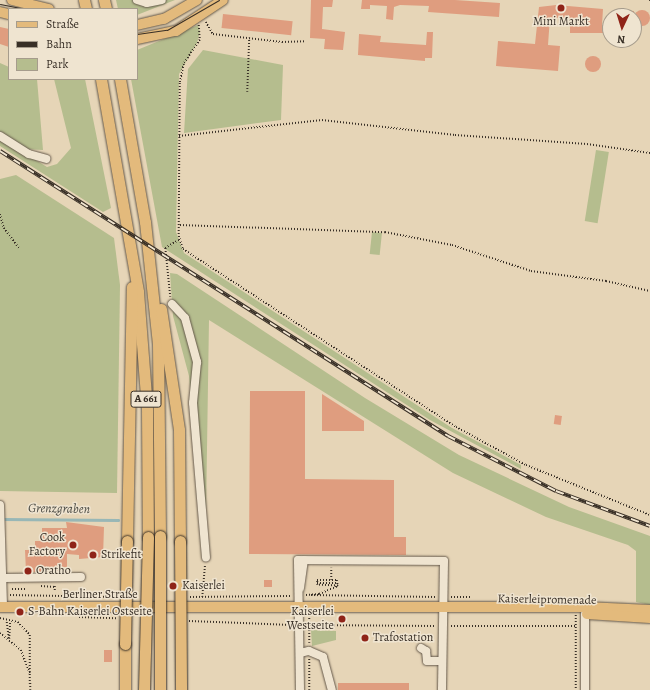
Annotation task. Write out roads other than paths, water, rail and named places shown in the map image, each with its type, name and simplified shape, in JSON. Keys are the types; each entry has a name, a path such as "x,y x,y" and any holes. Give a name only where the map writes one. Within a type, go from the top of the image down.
{"highway":[{"name":"A 661","path":"101,80 134,261 147,408 148,537 144,690"},
{"name":"A 661","path":"120,80 149,260 158,352 160,690"},
{"name":"A 661","path":"149,260 162,312 178,430 181,690"},
{"name":"A 661","path":"125,690 134,261"}],"main road":[{"path":"12,0 45,8"},
{"path":"138,25 164,18 186,3 197,0"},
{"path":"138,39 176,31 223,0"},
{"name":"Berliner Straße","path":"2,603 196,607 301,607"},
{"name":"Kaiserleipromenade","path":"301,607 650,610"},
{"name":"Kaiserleipromenade","path":"580,610 650,618"}],"street":[{"path":"137,0 152,3 162,0"},
{"path":"0,136 29,154 46,159"},
{"path":"172,304 184,318 197,362 194,410 206,557"},
{"path":"0,505 2,517 4,578 2,603"},
{"path":"300,690 301,560 444,560 442,690"},
{"name":"Berliner Straße","path":"4,578 81,577"},
{"path":"580,610 586,626 585,690"},
{"path":"421,648 426,652 426,661 442,662"},
{"path":"300,653 309,651 323,657 332,690"}],"waterway":[{"name":"Grenzgraben","path":"2,519 118,520"}],"tram line":[{"path":"138,34 167,30 219,0"},
{"path":"0,4 21,8"}],"railway":[{"path":"0,151 448,436 556,491 650,526"}],"place":[{"name":"Mini Markt","path":"561,8"},
{"name":"Cook Factory","path":"73,545"},
{"name":"Strikefit","path":"93,555"},
{"name":"Oratho","path":"28,571"},
{"name":"Kaiserlei","path":"173,586"},
{"name":"S-Bahn Kaiserlei Ostseite","path":"20,612"},
{"name":"Kaiserlei Westseite","path":"342,619"},
{"name":"Trafostation","path":"365,638"}]}
